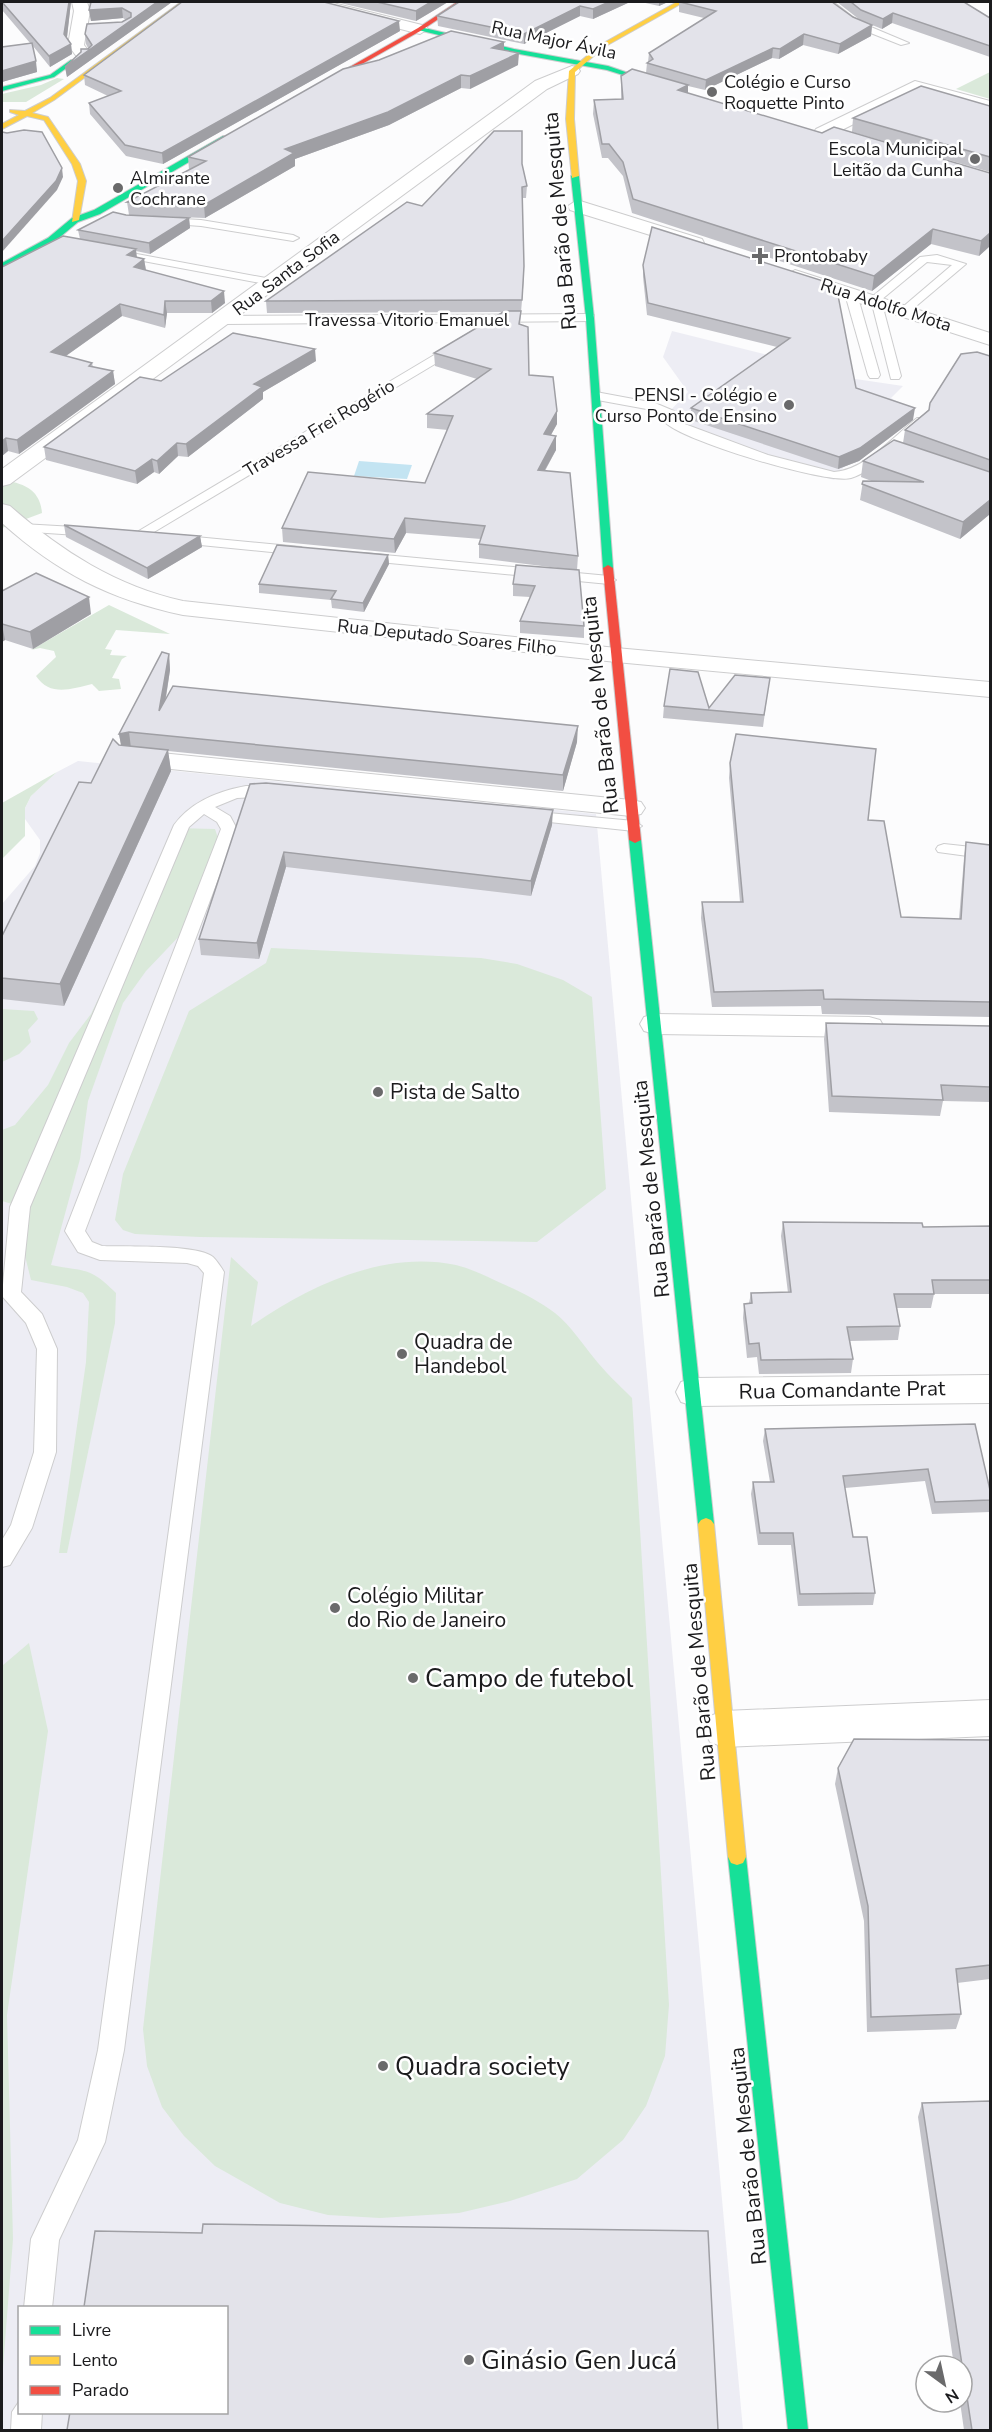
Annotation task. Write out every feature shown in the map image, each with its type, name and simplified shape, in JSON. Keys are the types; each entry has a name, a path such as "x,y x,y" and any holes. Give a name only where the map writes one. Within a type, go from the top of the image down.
{"street":[{"path":"2,89 52,76 87,51 76,45 81,2"},
{"path":"2,127 52,99 184,2"},
{"path":"312,2 420,29"},
{"path":"303,95 420,29 461,2"},
{"path":"578,67 602,46 681,2"},
{"path":"79,28 96,26"},
{"name":"Rua Major Ávila","path":"420,29 578,67 608,68 685,93"},
{"name":"Rua Barão de Mesquita","path":"578,67 570,119 576,206 590,318 609,580 694,1392 724,1729 798,2430"},
{"name":"Rua Santa Sofia","path":"2,479 224,320 272,282 542,86 578,67"},
{"path":"816,132 911,87 923,87 990,106"},
{"path":"2,109 46,118 76,164 82,181 75,220"},
{"path":"2,266 57,241 75,220 97,212 241,130"},
{"path":"816,132 844,140"},
{"path":"576,206 708,247"},
{"name":"Rua Adolfo Mota","path":"774,268 990,339"},
{"name":"Rua Deputado Soares Filho","path":"2,511 65,559 104,581 142,599 183,608 616,655 990,690"},
{"path":"131,758 633,817"},
{"path":"655,1024 895,1027"},
{"name":"Rua Comandante Prat","path":"694,1392 990,1389"},
{"path":"724,1729 990,1718"}],"lane":[{"path":"816,2 833,6 855,24 904,43"},
{"path":"438,45 455,38"},
{"path":"334,78 376,68"},
{"path":"97,212 117,217"},
{"path":"148,221 201,223 293,238"},
{"path":"95,249 272,282"},
{"path":"895,376 876,302 924,259 937,258 960,264 904,311"},
{"path":"850,294 874,375"},
{"name":"Travessa Vitorio Emanuel","path":"224,320 590,318"},
{"name":"Travessa Frei Rogério","path":"315,552 133,535 499,320"},
{"path":"596,396 655,407 670,414 671,422 677,426 776,460 838,477 858,470 921,421"},
{"path":"887,447 908,455"},
{"path":"22,528 104,533"},
{"path":"350,555 609,580"},
{"path":"2,1557 21,1528 45,1452 47,1349 35,1319 6,1300 16,1259 20,1207 182,825 202,806 222,795 248,791 290,793"},
{"path":"38,2306 45,2239 91,2142 111,2050 214,1272 205,1261 187,1256 100,1253 85,1247 75,1231 229,830 224,819 202,806"},
{"path":"505,813 633,817"},
{"path":"944,849 990,854"},
{"path":"26,2430 27,2414"}],"shaded area":[{"name":"PENSI - Colégio e Curso Ponto de Ensino","path":"672,331 792,361 808,372 903,386 891,398 914,411 843,468 834,480 714,441 709,432 693,431 686,426 665,421 665,416 688,392 663,357"},
{"name":"Colégio Militar do Rio de Janeiro","path":"78,761 596,814 743,2430 2,2430 2,904 35,866 40,853 40,840 25,819 25,808 31,796 57,772"}],"green space":[{"path":"990,72 990,99 956,89"},
{"path":"57,78 64,79 26,102 2,102 2,94 41,85"},
{"path":"2,480 23,485 34,493 41,505 42,513 2,528"},
{"path":"109,605 170,634 116,630 105,649 112,650 110,655 127,656 122,659 112,678 119,679 121,689 99,691 92,684 61,690 42,683 36,676 56,657 54,651 40,648 31,650"},
{"path":"57,772 31,796 25,808 25,836 2,859 2,803"},
{"path":"174,828 215,829 218,838 184,931 146,971 123,1003 88,1101 80,1159 51,1265 93,1274 116,1293 115,1323 67,1553 59,1553 86,1362 89,1302 83,1293 67,1287 31,1280 12,1204 2,1201 2,1130 15,1125 48,1085 69,1043 91,1014 170,848"},
{"name":"Pista de Salto","path":"271,948 481,958 517,964 563,980 592,997 606,1189 537,1242 200,1237 135,1234 123,1230 115,1220 123,1174 189,1011 266,963"},
{"path":"2,1009 34,1011 38,1019 28,1030 31,1042 19,1054 2,1062"},
{"path":"231,1257 258,1282 251,1326 297,1297 322,1285 374,1267 429,1262 456,1265 468,1269 523,1294 555,1313 632,1398 669,2005 665,2056 646,2106 623,2140 577,2179 510,2201 459,2213 380,2218 328,2215 280,2203 215,2166 184,2136 162,2107 147,2066 143,2029"},
{"path":"29,1643 48,1731 7,2015 13,2239 2,2381 2,1666"}],"water":[{"path":"359,461 412,465 407,479 354,476"}],"building":[{"path":"2,2 69,2 64,34 71,44 49,56"},
{"path":"91,2 157,2 65,67 81,52 81,49 88,49 92,45 85,34 87,24 122,22 131,17 131,13 122,8 89,10"},
{"path":"182,2 324,2 399,21 162,153 125,145 89,103 121,91 84,75"},
{"path":"377,2 431,2 416,11"},
{"path":"459,2 609,2 593,9 580,6 524,34 437,16"},
{"path":"680,2 832,2 853,17 872,25 840,44 804,34 780,49 773,48 706,80 647,63 653,59 649,53 716,11"},
{"path":"851,2 964,2 990,18 990,46 893,13 883,19 861,10"},
{"path":"451,31 504,42 492,48 519,53 470,76 461,75 388,112 285,149 294,153 204,205 127,202 206,161 188,157 343,69 379,60"},
{"path":"32,43 36,61 2,71 2,47"},
{"path":"632,69 688,85 678,90 822,133 834,127 990,173 990,233 981,241 933,229 874,276 633,199 623,162 609,144 602,144 594,100 623,99 621,76"},
{"path":"921,86 990,106 990,157 853,118"},
{"path":"24,130 42,132 62,168 56,181 2,241 2,132"},
{"path":"494,131 522,131 522,164 527,186 522,187 524,266 522,300 266,301 407,202 422,206"},
{"path":"113,212 126,215 189,218 149,243 78,230"},
{"path":"652,227 836,285 856,388 915,408 860,448 839,457 691,408 790,338 648,303 643,265"},
{"path":"63,236 136,249 127,255 144,259 134,267 224,291 211,301 165,301 164,315 120,304 51,352 92,363 89,366 113,371 17,440 6,438 2,441 2,267"},
{"path":"505,311 521,311 519,324 528,327 529,375 553,377 557,411 544,434 556,436 538,470 570,473 578,556 479,544 485,526 405,518 394,539 282,528 308,472 425,483 453,416 427,414 491,369 434,353"},
{"path":"233,333 315,349 254,384 262,387 186,444 177,443 157,461 152,459 135,471 44,447 140,377 161,381"},
{"path":"977,352 990,356 990,460 905,430 929,410 930,403 961,354"},
{"path":"894,440 990,472 990,500 963,522 862,484 863,481 924,482 863,461"},
{"path":"64,525 200,536 147,568"},
{"path":"277,545 388,555 363,603 331,599 336,591 259,584"},
{"path":"516,565 579,570 584,626 520,621 535,586 513,584"},
{"path":"36,573 89,597 30,632 2,624 2,591"},
{"path":"162,652 169,654 159,711 173,686 578,726 563,775 129,732 119,734"},
{"path":"670,669 698,672 709,708 735,675 770,678 764,715 664,706"},
{"path":"736,734 876,749 868,820 884,821 901,917 961,919 966,842 990,845 990,1002 824,999 823,990 714,992 702,902 743,902 730,763"},
{"path":"113,739 119,745 168,750 60,984 2,978 2,936 79,782 91,783"},
{"path":"266,783 553,810 531,881 284,852 257,943 199,939 250,784"},
{"path":"826,1023 990,1026 990,1087 941,1085 943,1100 832,1096"},
{"path":"783,1222 922,1223 923,1227 990,1226 990,1280 932,1280 934,1294 894,1294 900,1326 847,1327 853,1359 761,1360 759,1343 749,1344 744,1304 752,1303 751,1293 791,1292"},
{"path":"975,1424 990,1490 990,1500 935,1502 928,1469 843,1476 853,1537 867,1537 875,1593 800,1594 793,1533 760,1533 753,1482 774,1482 765,1429"},
{"path":"854,1739 990,1740 990,1965 956,1969 961,2014 871,2017 868,1906 838,1768"},
{"path":"990,2101 990,2430 972,2430 970,2414 974,2414 974,2354 960,2354 922,2103"},
{"name":"Ginásio Gen Jucá","path":"203,2224 708,2231 718,2430 67,2430 70,2414 228,2414 228,2306 84,2306 95,2231 202,2233"}],"traffic: fast":[{"path":"420,29 514,51 608,68 666,87"},
{"path":"2,89 52,76 73,61"},
{"path":"2,266 51,240 75,220 97,212 226,138"},
{"path":"575,176 590,318 608,568"},
{"path":"635,840 706,1524"},
{"path":"737,1857 798,2430"}],"traffic: slow":[{"path":"2,127 52,99 184,2"},
{"path":"575,176 570,119 572,71 602,46 681,2"},
{"path":"12,111 46,118 76,164 82,181 75,220"},
{"path":"706,1524 737,1857"}],"traffic: jam":[{"path":"316,88 420,29 461,2"},
{"path":"608,568 635,840"}],"place":[{"name":"Colégio e Curso Roquette Pinto","path":"712,92"},
{"name":"Escola Municipal Leitão da Cunha","path":"975,159"},
{"name":"Almirante Cochrane","path":"118,188"},
{"name":"Prontobaby","path":"760,256"},
{"name":"PENSI - Colégio e Curso Ponto de Ensino","path":"789,405"},
{"name":"Pista de Salto","path":"378,1092"},
{"name":"Quadra de Handebol","path":"402,1354"},
{"name":"Colégio Militar do Rio de Janeiro","path":"335,1608"},
{"name":"Campo de futebol","path":"413,1678"},
{"name":"Quadra society","path":"383,2066"},
{"name":"Ginásio Gen Jucá","path":"469,2360"}]}
